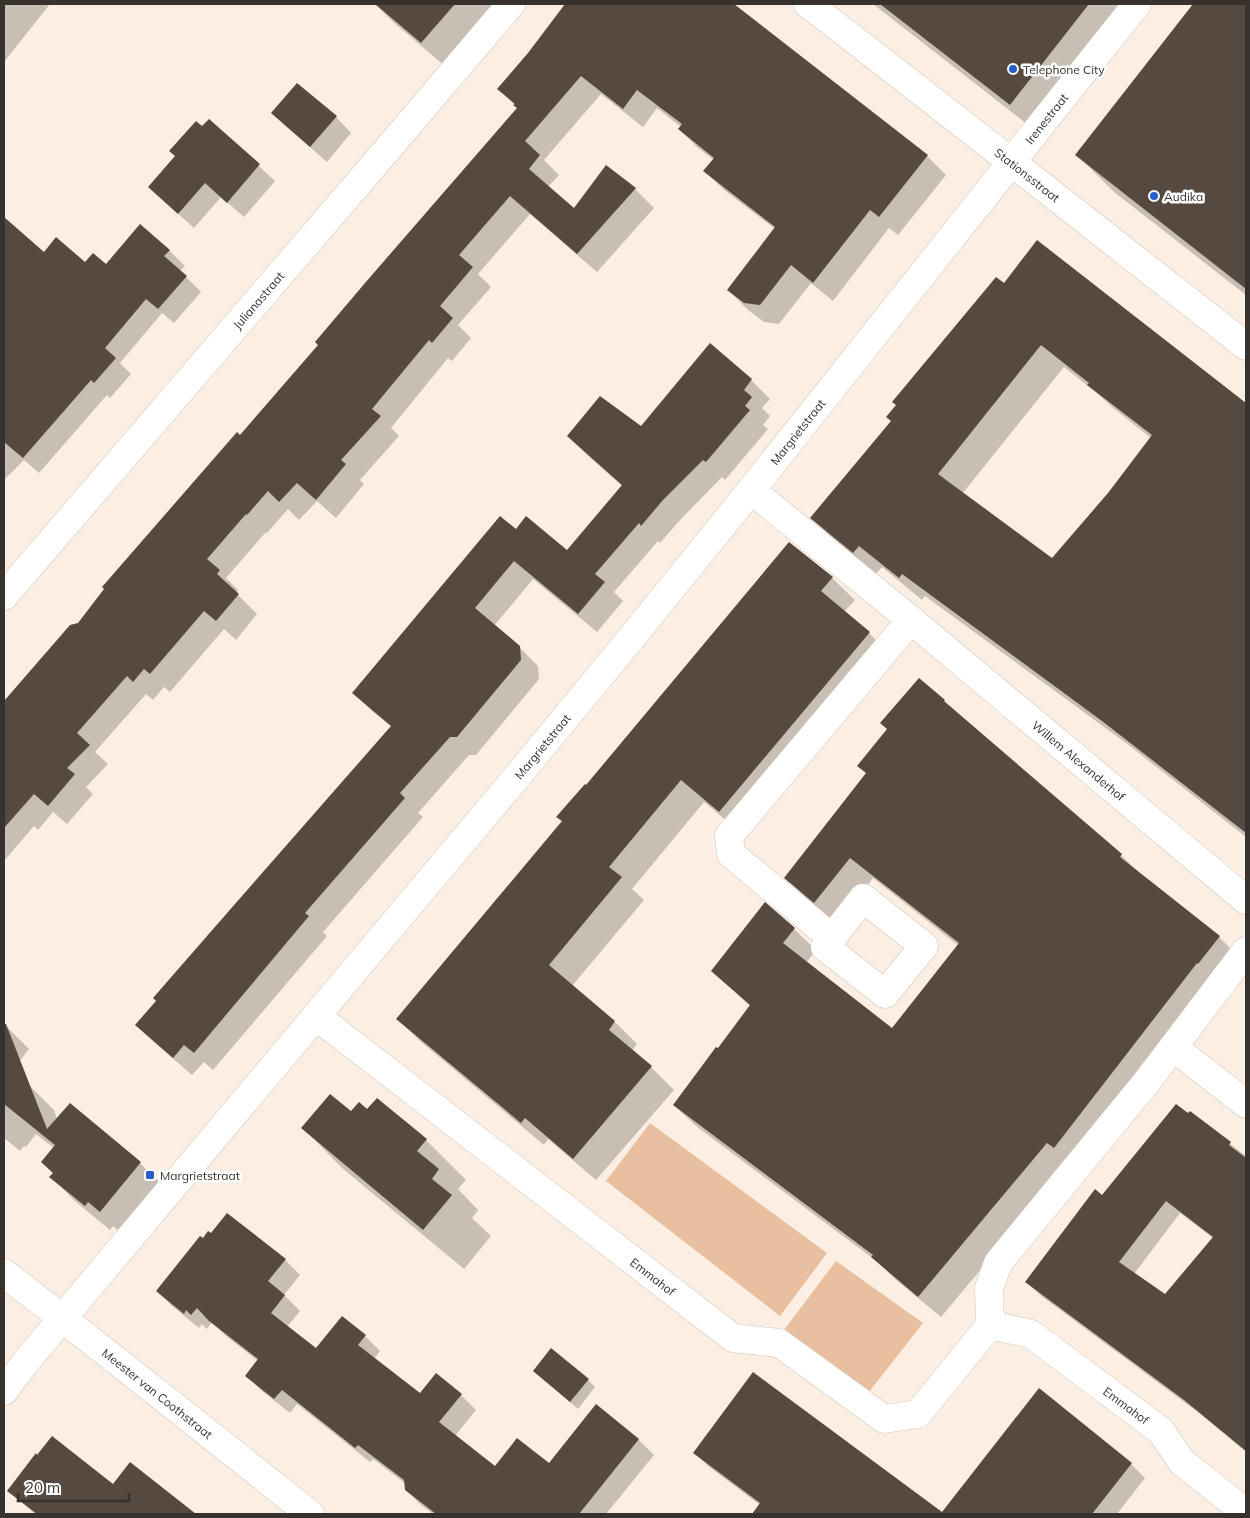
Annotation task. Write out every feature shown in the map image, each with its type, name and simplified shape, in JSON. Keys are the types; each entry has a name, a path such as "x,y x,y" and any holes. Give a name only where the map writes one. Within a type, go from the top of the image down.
{"street":[{"name":"Julianastraat","path":"4,596 511,4"},
{"name":"Stationsstraat","path":"808,4 1246,346"},
{"name":"Irenestraat","path":"1010,163 1137,4"},
{"name":"Margrietstraat","path":"4,1391 24,1364 528,764 751,490 1010,163"},
{"name":"Willem Alexanderhof","path":"751,490 911,620 1246,900"},
{"path":"832,938 731,854 729,836 911,620"},
{"path":"990,1324 989,1288 998,1263 1173,1047 1246,951"},
{"name":"Emmahof","path":"316,1016 733,1338 779,1343 884,1419 918,1414 990,1324 1031,1334 1161,1431 1182,1462 1246,1514"},
{"path":"1173,1047 1246,1104"},
{"name":"Meester van Coothstraat","path":"4,1273 310,1514"}],"shaded area":[{"path":"650,1123 827,1253 780,1316 606,1181"},
{"path":"836,1261 923,1323 869,1392 784,1330"}],"building":[{"path":"375,4 455,4 421,43"},
{"path":"565,4 734,4 928,155 879,217 870,210 813,283 791,265 760,305 744,303 727,290 775,227 703,171 714,158 678,129 682,124 637,90 623,109 581,76 525,141 540,155 529,169 574,208 606,165 636,188 577,254 510,196 459,255 473,267 440,306 453,318 432,343 429,340 372,409 381,416 341,460 346,464 316,500 297,483 279,502 268,491 246,514 207,559 220,570 217,574 239,594 216,621 204,611 150,674 144,669 133,682 127,676 77,733 90,745 67,768 75,774 48,806 34,794 4,828 4,701 70,625 78,623 104,589 102,587 237,432 240,435 318,345 315,342 517,108 513,105 515,104 497,89 528,53"},
{"path":"880,4 1089,4 1010,105"},
{"path":"1193,4 1246,4 1246,289 1075,155"},
{"path":"297,83 337,116 310,147 271,113"},
{"path":"209,119 260,164 227,203 205,183 178,214 148,187 175,156 169,151 196,121 202,126"},
{"path":"4,217 44,252 56,237 85,262 93,253 106,264 140,224 170,250 164,256 187,276 158,309 146,299 105,348 116,358 94,383 91,380 23,458 4,442"},
{"path":"1037,240 1246,403 1246,833 1102,721 902,574 899,578 859,546 853,553 810,518 891,421 886,417 896,405 892,402 996,277 1004,283","holes":["1041,345 1089,383 1087,385 1152,435 1108,493 1052,558 938,474"]},
{"path":"710,343 752,379 744,390 752,397 745,406 750,410 706,462 703,460 663,500 641,526 639,523 595,574 605,582 578,614 514,561 475,608 520,646 521,660 457,737 450,737 400,793 405,798 305,913 309,916 194,1053 184,1045 173,1058 135,1025 156,1001 153,998 391,726 352,693 500,516 516,529 526,516 567,550 622,485 567,436 600,396 641,426"},
{"path":"789,542 833,577 821,591 870,632 719,812 681,780 609,867 622,877 549,965 615,1021 609,1030 652,1066 573,1159 525,1118 521,1123 396,1019 562,821 556,817 586,785"},
{"path":"919,678 1122,854 1120,857 1220,936 1054,1148 1047,1143 918,1297 871,1257 873,1255 673,1105 750,1005 711,971 765,902 795,928 783,943 892,1028 959,943 850,858 814,903 784,878 866,773 857,766 887,729 880,723"},
{"path":"4,1024 6,1024 47,1129 70,1103 141,1162 100,1212 88,1202 85,1206 49,1177 53,1173 41,1162 55,1145 4,1104"},
{"path":"330,1094 351,1111 359,1102 367,1109 377,1098 427,1139 417,1151 439,1169 432,1179 452,1195 423,1230 301,1128"},
{"path":"1176,1104 1188,1113 1190,1111 1231,1142 1229,1145 1246,1158 1246,1451 1184,1400 1025,1282 1095,1189 1102,1195","holes":["1166,1201 1213,1237 1165,1294 1119,1262"]},
{"path":"227,1213 286,1259 268,1281 285,1295 271,1313 316,1348 342,1316 366,1335 358,1345 420,1393 436,1373 462,1394 439,1422 495,1466 517,1438 549,1463 596,1404 639,1439 579,1514 436,1514 405,1490 404,1480 358,1445 355,1448 282,1390 274,1399 245,1376 258,1359 209,1321 197,1308 191,1315 186,1310 184,1314 156,1291 200,1236 203,1238 208,1231 211,1233"},
{"path":"551,1348 589,1379 570,1402 533,1371"},
{"path":"753,1372 942,1512 1039,1388 1132,1463 1092,1514 752,1514 760,1503 693,1453"},
{"path":"52,1436 113,1484 130,1462 196,1514 37,1514 7,1491 36,1453 37,1455"}],"place":[{"name":"Telephone City","path":"1013,69"},
{"name":"Audika","path":"1154,196"},
{"name":"Margrietstraat","path":"150,1175"}]}
